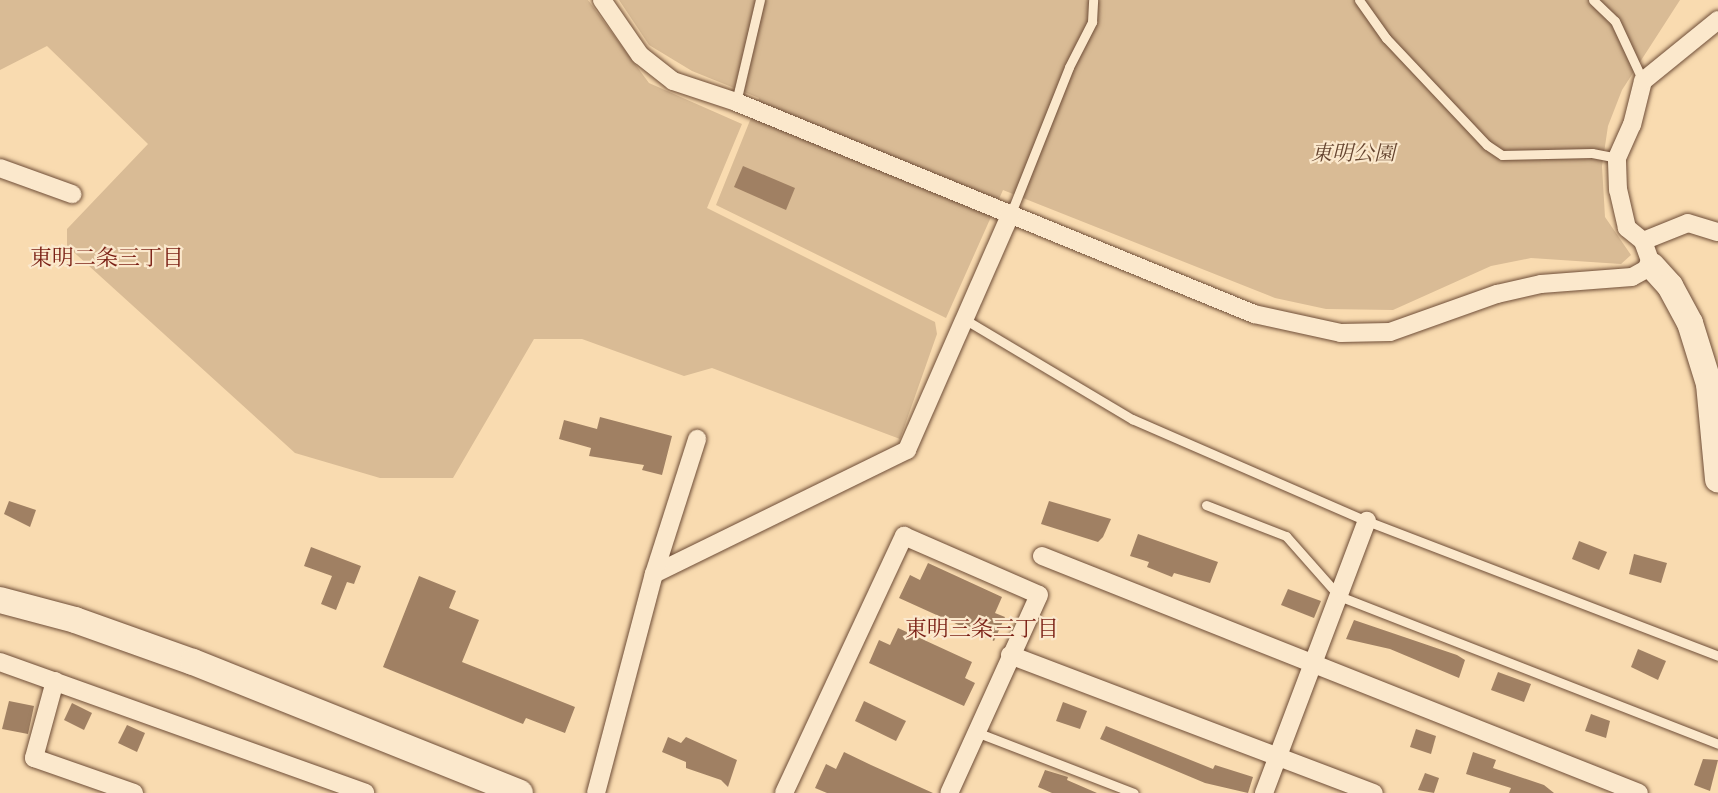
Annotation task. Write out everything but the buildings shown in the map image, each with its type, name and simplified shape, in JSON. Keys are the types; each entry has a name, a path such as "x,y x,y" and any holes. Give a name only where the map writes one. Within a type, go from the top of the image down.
{"street":[{"path":"602,0 640,55 674,81 736,102 1254,314 1341,333 1390,332 1497,294 1541,284 1632,277 1652,266"},
{"path":"1718,20 1643,81 1632,125 1617,158 1618,190 1627,228 1643,241 1652,266 1670,286 1696,343 1709,384 1718,480"},
{"path":"0,168 72,194"},
{"path":"654,573 907,450 1011,213"},
{"path":"1643,241 1688,223 1718,232"},
{"path":"596,793 654,573 697,439"},
{"path":"1264,793 1367,521"},
{"path":"784,793 904,536 1039,596 1010,655 949,793"},
{"path":"1042,556 1313,666 1639,793"},
{"path":"0,600 75,620 192,662 520,793"},
{"path":"1010,655 1374,793"},
{"path":"0,662 365,793"},
{"path":"55,681 34,758 134,793"}],"lane":[{"path":"736,102 760,0"},
{"path":"1359,0 1386,38 1502,155 1592,153 1617,158"},
{"path":"1593,0 1615,21 1643,81"},
{"path":"1011,213 1069,67 1092,22 1095,1"},
{"path":"964,319 1132,419 1367,521 1718,656"},
{"path":"1206,505 1286,536 1339,596 1718,744"},
{"path":"976,732 1134,793"}],"green space":[{"path":"0,0 588,0 649,83 742,124 707,208 935,322 937,334 900,439 712,368 684,376 582,339 534,339 453,478 380,478 295,453 67,246 67,229 148,144 47,46 0,70"},
{"name":"東明公園","path":"619,0 1680,0 1622,90 1608,126 1602,166 1605,217 1631,255 1621,264 1531,258 1491,266 1393,310 1326,309 1275,298 1003,190 946,318 716,205 759,98 692,71 649,45"}],"district":[{"name":"東明二条三丁目","path":"107,260"},
{"name":"東明三条三丁目","path":"982,631"}]}
